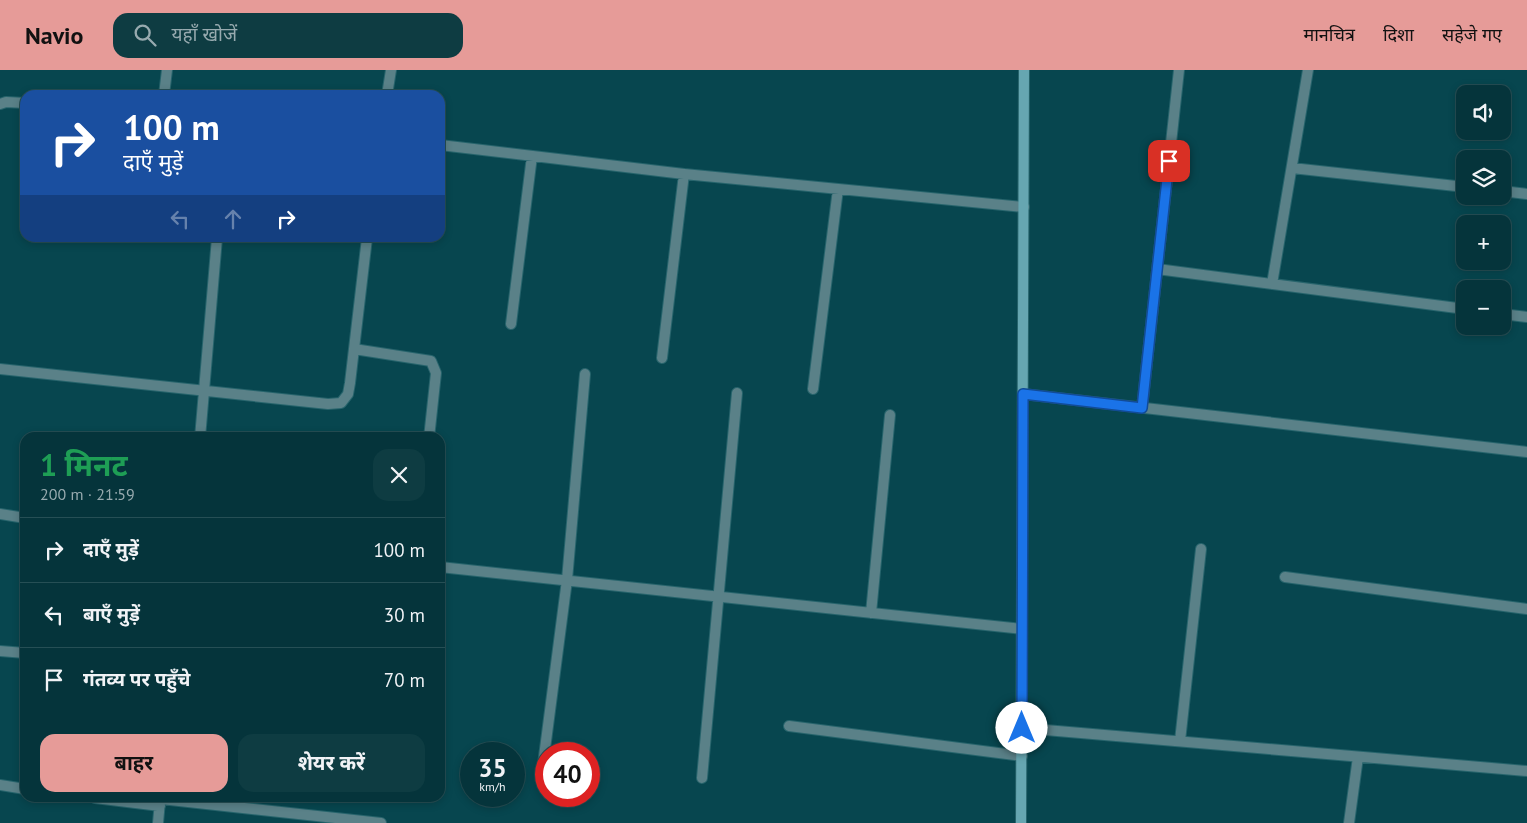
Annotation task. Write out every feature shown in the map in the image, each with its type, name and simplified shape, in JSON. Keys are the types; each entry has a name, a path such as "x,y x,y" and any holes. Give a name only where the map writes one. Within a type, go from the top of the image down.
{"street":[{"path":"165,90 167,70"},
{"path":"388,90 391,70"},
{"path":"1021,823 1024,70"},
{"path":"1142,408 1179,70"},
{"path":"1272,284 1308,70"},
{"path":"0,104 6,102 20,103"},
{"path":"445,146 684,174 1024,207"},
{"path":"511,324 532,156"},
{"path":"1292,168 1456,186"},
{"path":"662,358 684,174"},
{"path":"813,389 838,189"},
{"path":"1511,192 1527,194"},
{"path":"201,432 217,242"},
{"path":"0,369 328,404 341,403 348,394 367,242"},
{"path":"1157,269 1456,308"},
{"path":"1511,315 1527,317"},
{"path":"354,349 431,361 436,373 430,432"},
{"path":"546,742 567,580 585,374"},
{"path":"702,778 737,393"},
{"path":"1023,394 1527,452"},
{"path":"871,613 890,415"},
{"path":"0,514 20,517"},
{"path":"1180,741 1201,549"},
{"path":"445,568 1022,629"},
{"path":"1285,577 1527,609"},
{"path":"0,651 20,653"},
{"path":"789,726 1022,756"},
{"path":"1022,728 1527,771"},
{"path":"1349,823 1358,756"},
{"path":"0,785 20,787"},
{"path":"158,823 160,802"},
{"path":"170,802 381,823"}],"route":[{"path":"1022,728 1023,394 1142,408 1169,161"}]}
